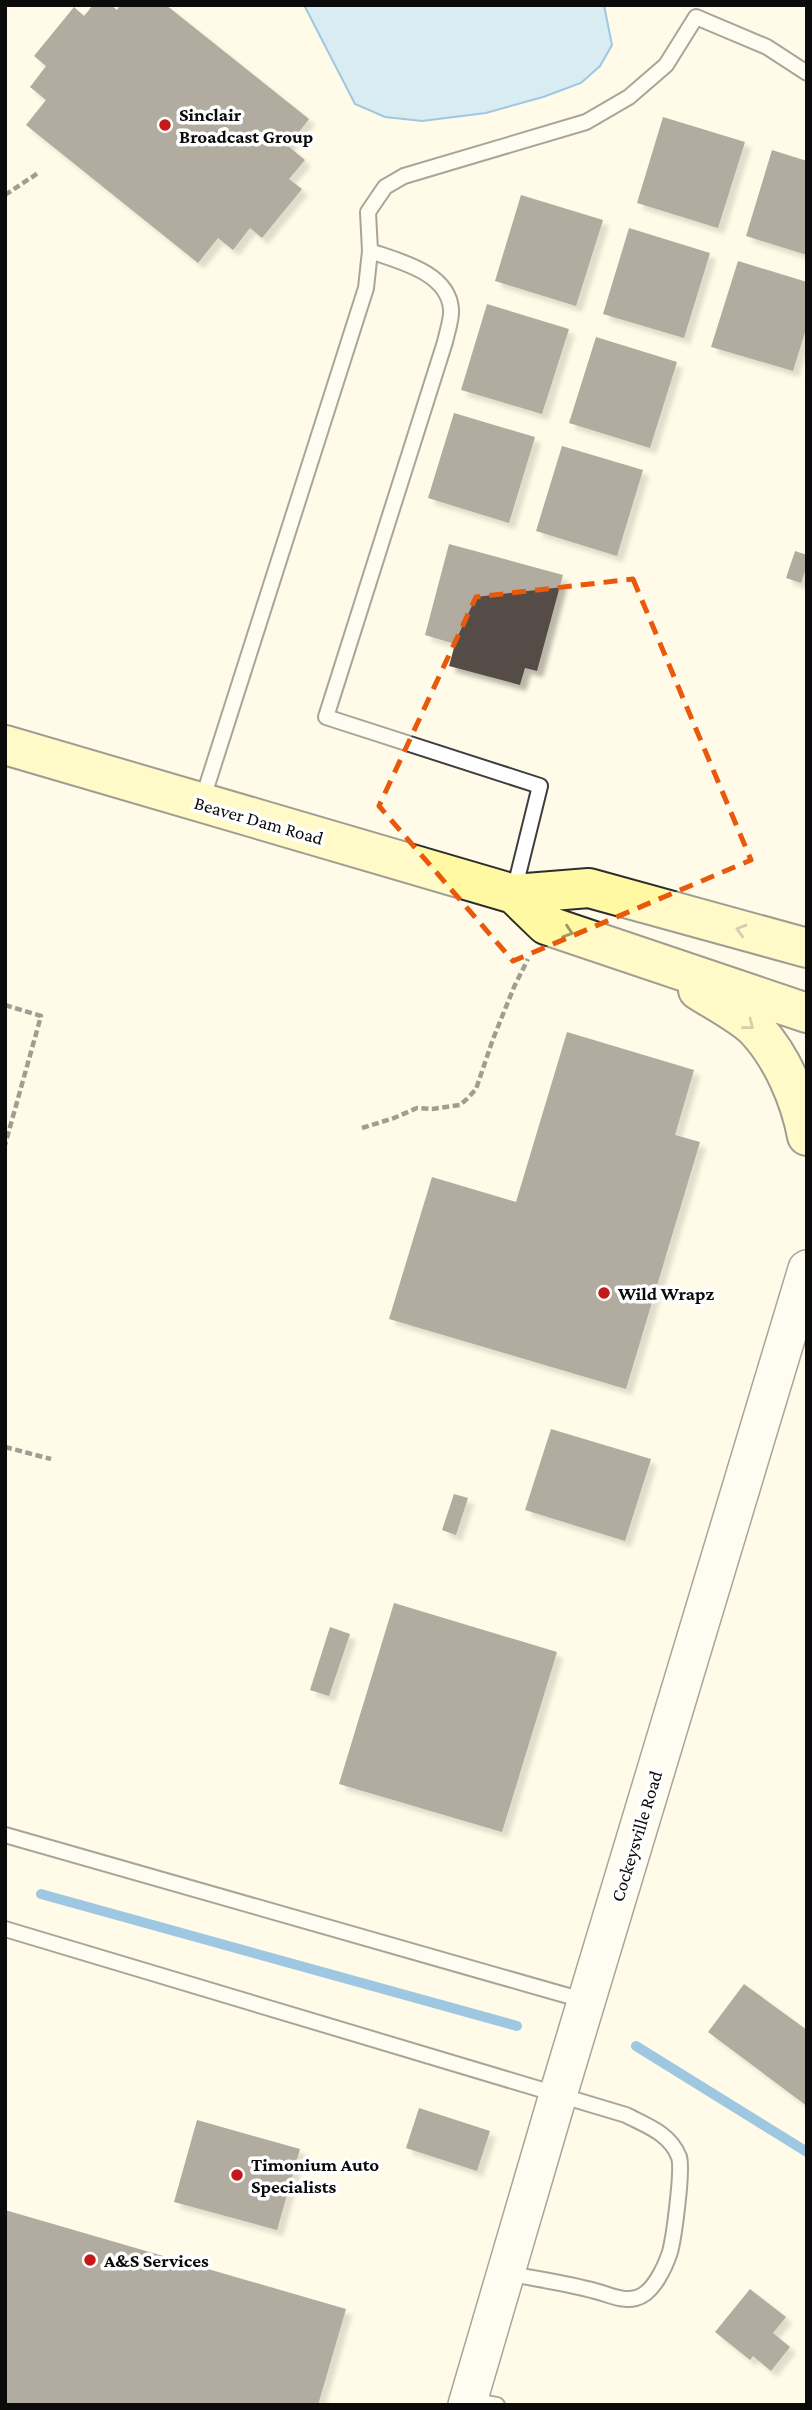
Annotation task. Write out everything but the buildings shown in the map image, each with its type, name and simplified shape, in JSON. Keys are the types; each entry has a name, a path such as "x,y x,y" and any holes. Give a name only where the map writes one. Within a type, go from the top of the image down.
{"main road":[{"name":"Beaver Dam Road","path":"5,745 514,894 589,888 807,948"},
{"name":"Beaver Dam Road","path":"514,894 546,925 807,1013"},
{"path":"653,959 755,1028 788,1078 807,1136"}],"street":[{"name":"Cockeysville Road","path":"478,2403 506,2273 807,1269"}],"lane":[{"path":"202,803 366,288 370,251 368,212 385,187 404,176 586,122 629,97 666,65 696,17 767,47 807,73"},
{"path":"370,251 411,266 433,279 447,293 452,311 445,342 326,717 540,786 514,894"},
{"path":"5,1835 586,2001"},
{"path":"5,1929 626,2115 665,2136 679,2157 680,2179 670,2252 647,2292 637,2298 618,2299 596,2291 506,2273"}],"path":[{"path":"5,195 38,173"},
{"path":"362,1128 417,1108 460,1105 477,1089 514,987 532,952"},
{"path":"5,1006 41,1016 5,1144"},
{"path":"5,1447 51,1459"}],"highlighted area":[{"path":"633,579 751,860 513,961 379,806 476,597"}],"water":[{"path":"304,5 604,5 612,45 600,66 581,83 543,97 486,113 422,121 385,117 355,104"}],"waterway":[{"path":"41,1894 517,2026"},
{"path":"636,2046 807,2152"}],"place":[{"name":"Sinclair Broadcast Group","path":"165,125"},
{"name":"Wild Wrapz","path":"604,1293"},
{"name":"Timonium Auto Specialists","path":"237,2175"},
{"name":"A&S Services","path":"90,2260"}]}
